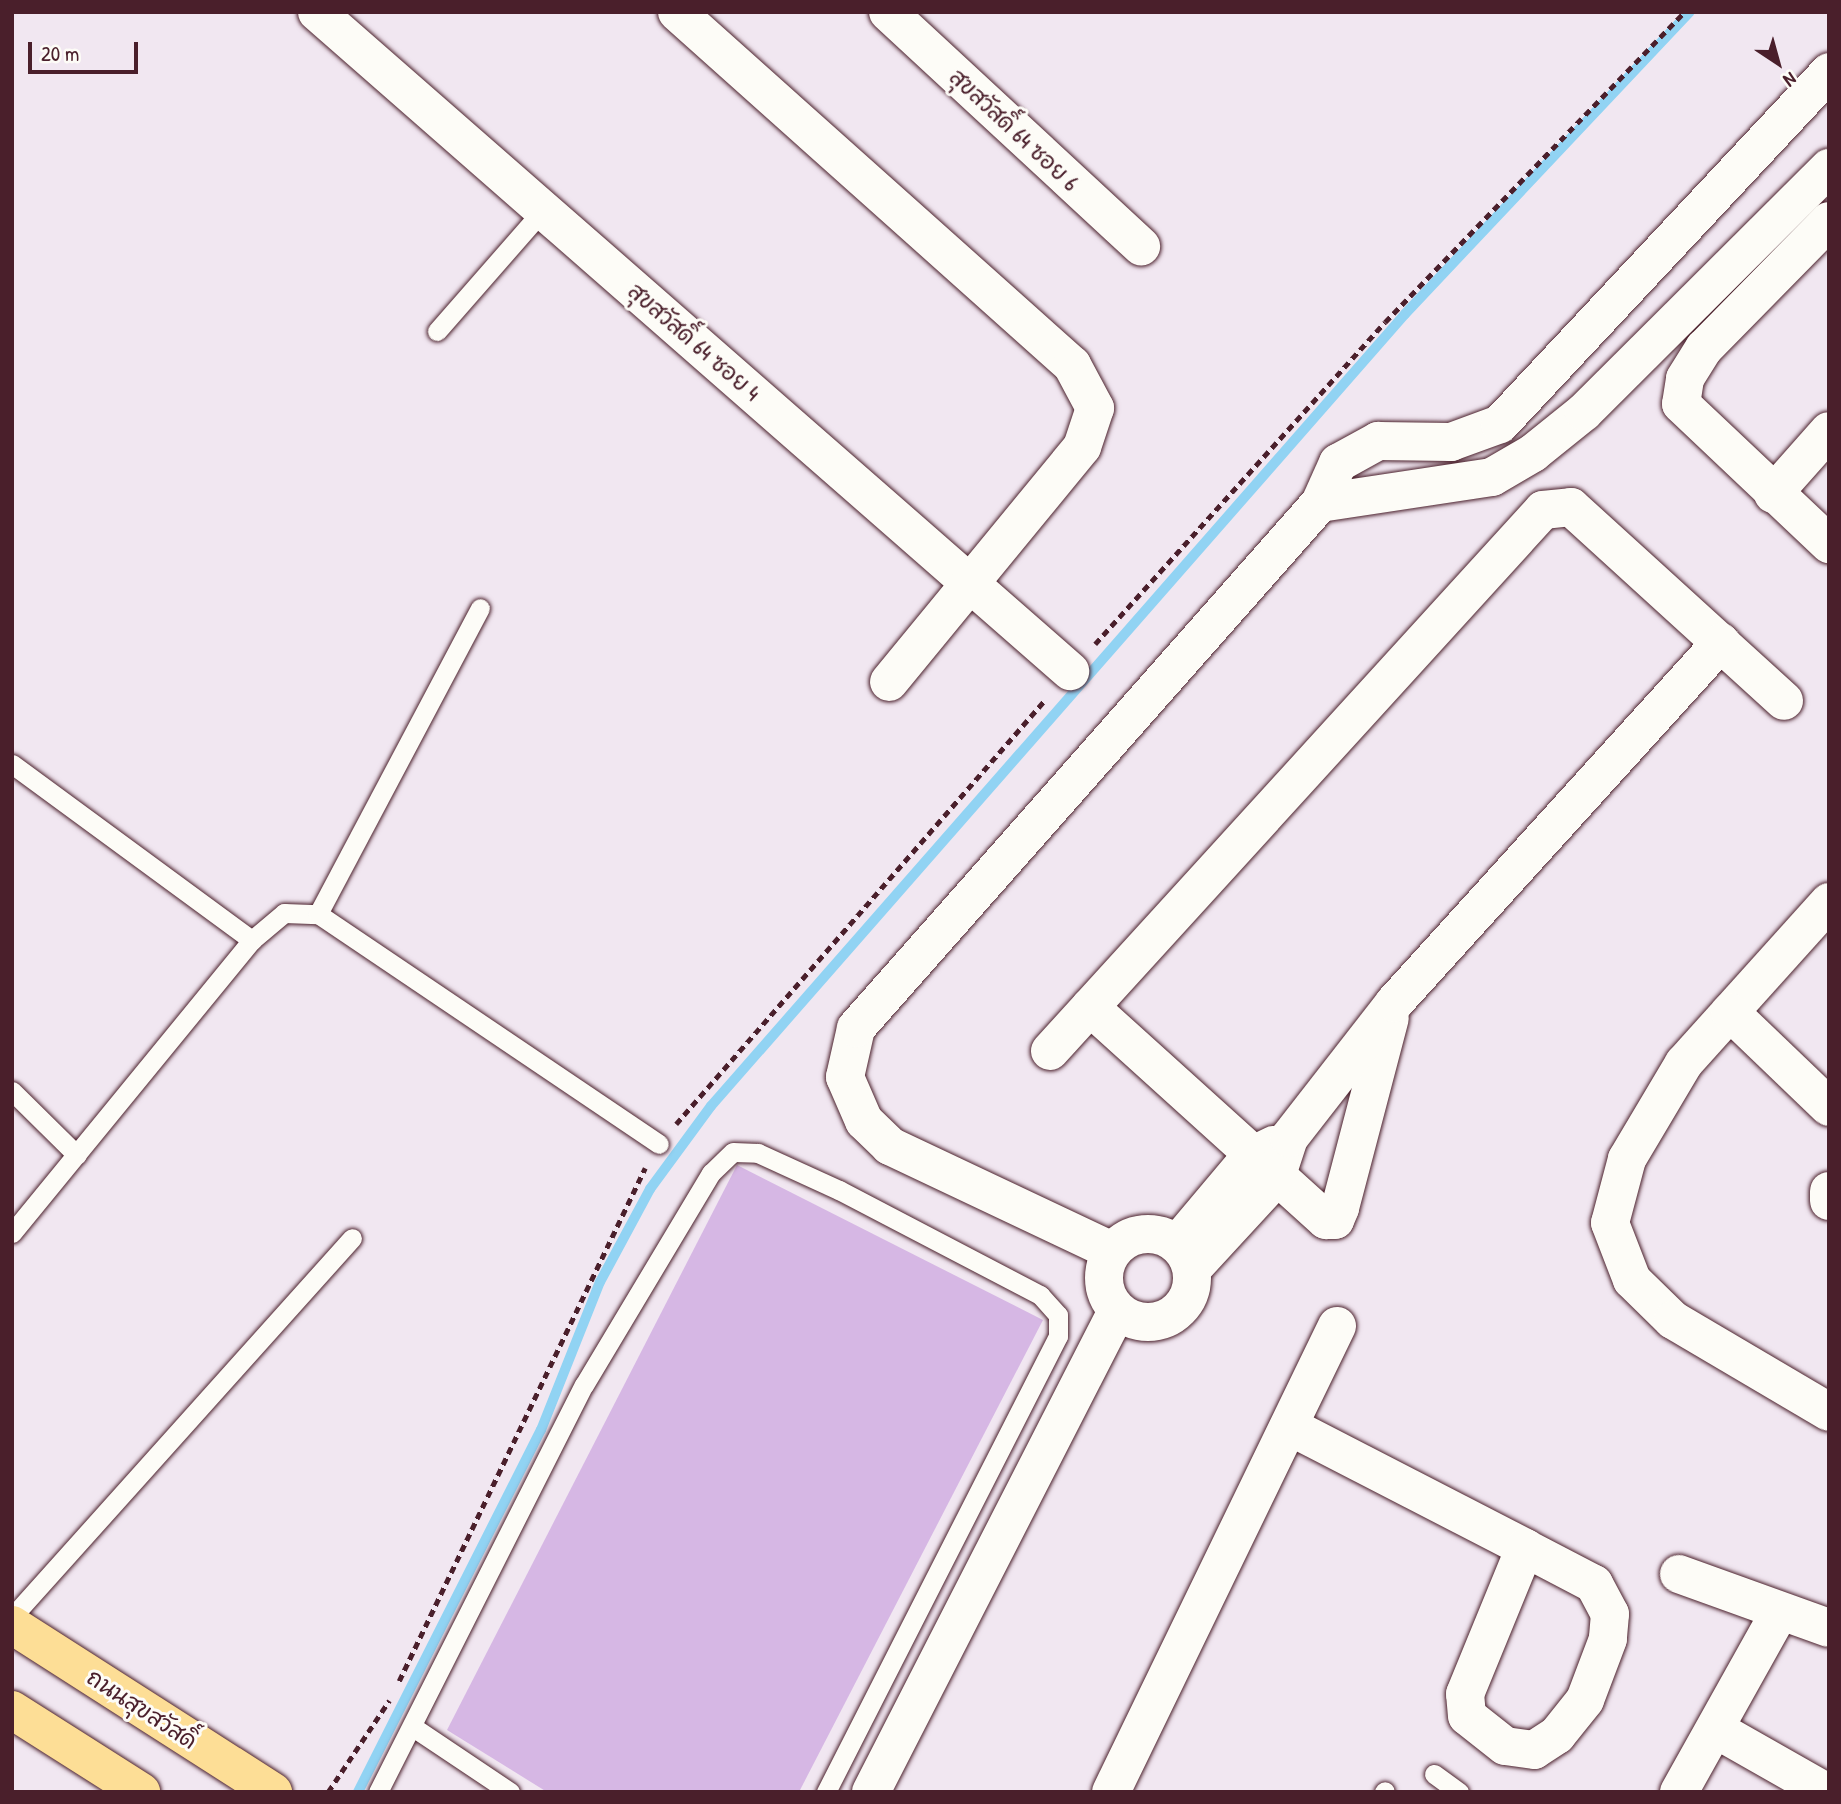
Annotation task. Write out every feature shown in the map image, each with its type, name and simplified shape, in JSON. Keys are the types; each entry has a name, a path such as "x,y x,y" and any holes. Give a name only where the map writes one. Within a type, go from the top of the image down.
{"main road":[{"name":"ถนนสุขสวัสดิ์","path":"12,1625 273,1792"},
{"path":"12,1710 141,1792"}],"street":[{"name":"สุขสวัสดิ์ 64 ซอย 4","path":"317,12 1070,671"},
{"path":"677,12 1072,365 1087,386 1095,408 1082,447 889,682"},
{"name":"สุขสวัสดิ์ 64 ซอย 6","path":"888,12 1141,246"},
{"path":"1112,1251 890,1146 864,1121 845,1077 856,1028 1320,503 1338,463 1378,441 1451,442 1500,424 1829,72"},
{"path":"1320,503 1492,477 1533,453 1584,412 1829,168"},
{"path":"1829,221 1704,348 1685,379 1681,404 1773,494 1829,544"},
{"path":"1500,424 1533,453"},
{"path":"1773,494 1829,431"},
{"path":"1050,1051 1543,510 1571,507 1784,701"},
{"path":"1184,1257 1138,1235 1112,1251 1104,1284 1117,1311 1145,1323 1161,1320 1186,1301 1184,1257 1289,1138 1394,1003 1721,642"},
{"path":"1829,902 1684,1063 1627,1159 1610,1223 1632,1280 1673,1320 1829,1412"},
{"path":"1090,1007 1263,1167 1326,1220 1335,1220 1394,1003"},
{"path":"1730,1012 1829,1107"},
{"path":"1829,1191 1829,1201"},
{"path":"871,1792 1117,1311"},
{"path":"1111,1792 1337,1326"},
{"path":"1289,1426 1525,1548 1594,1584 1610,1614 1608,1639 1585,1700 1557,1735 1534,1750 1505,1746 1467,1716 1465,1694 1525,1548"},
{"path":"1679,1574 1829,1628"},
{"path":"1679,1792 1717,1730 1780,1611"},
{"path":"1717,1730 1826,1792"}],"lane":[{"path":"437,331 543,210"},
{"path":"318,914 480,608"},
{"path":"12,764 252,940"},
{"path":"12,1233 252,940 284,913 318,914 659,1144"},
{"path":"12,1091 77,1155"},
{"path":"378,1792 584,1385 711,1172 733,1152 758,1153 1040,1295 1058,1315 1058,1336 826,1792"},
{"path":"12,1617 352,1238"},
{"path":"413,1727 510,1792"},
{"path":"1434,1774 1460,1792"}],"building":[{"path":"737,1165 1043,1320 799,1792 547,1792 447,1730"}],"waterway":[{"path":"358,1792 541,1430 600,1282 650,1189 711,1106 1405,314 1690,12"}]}
